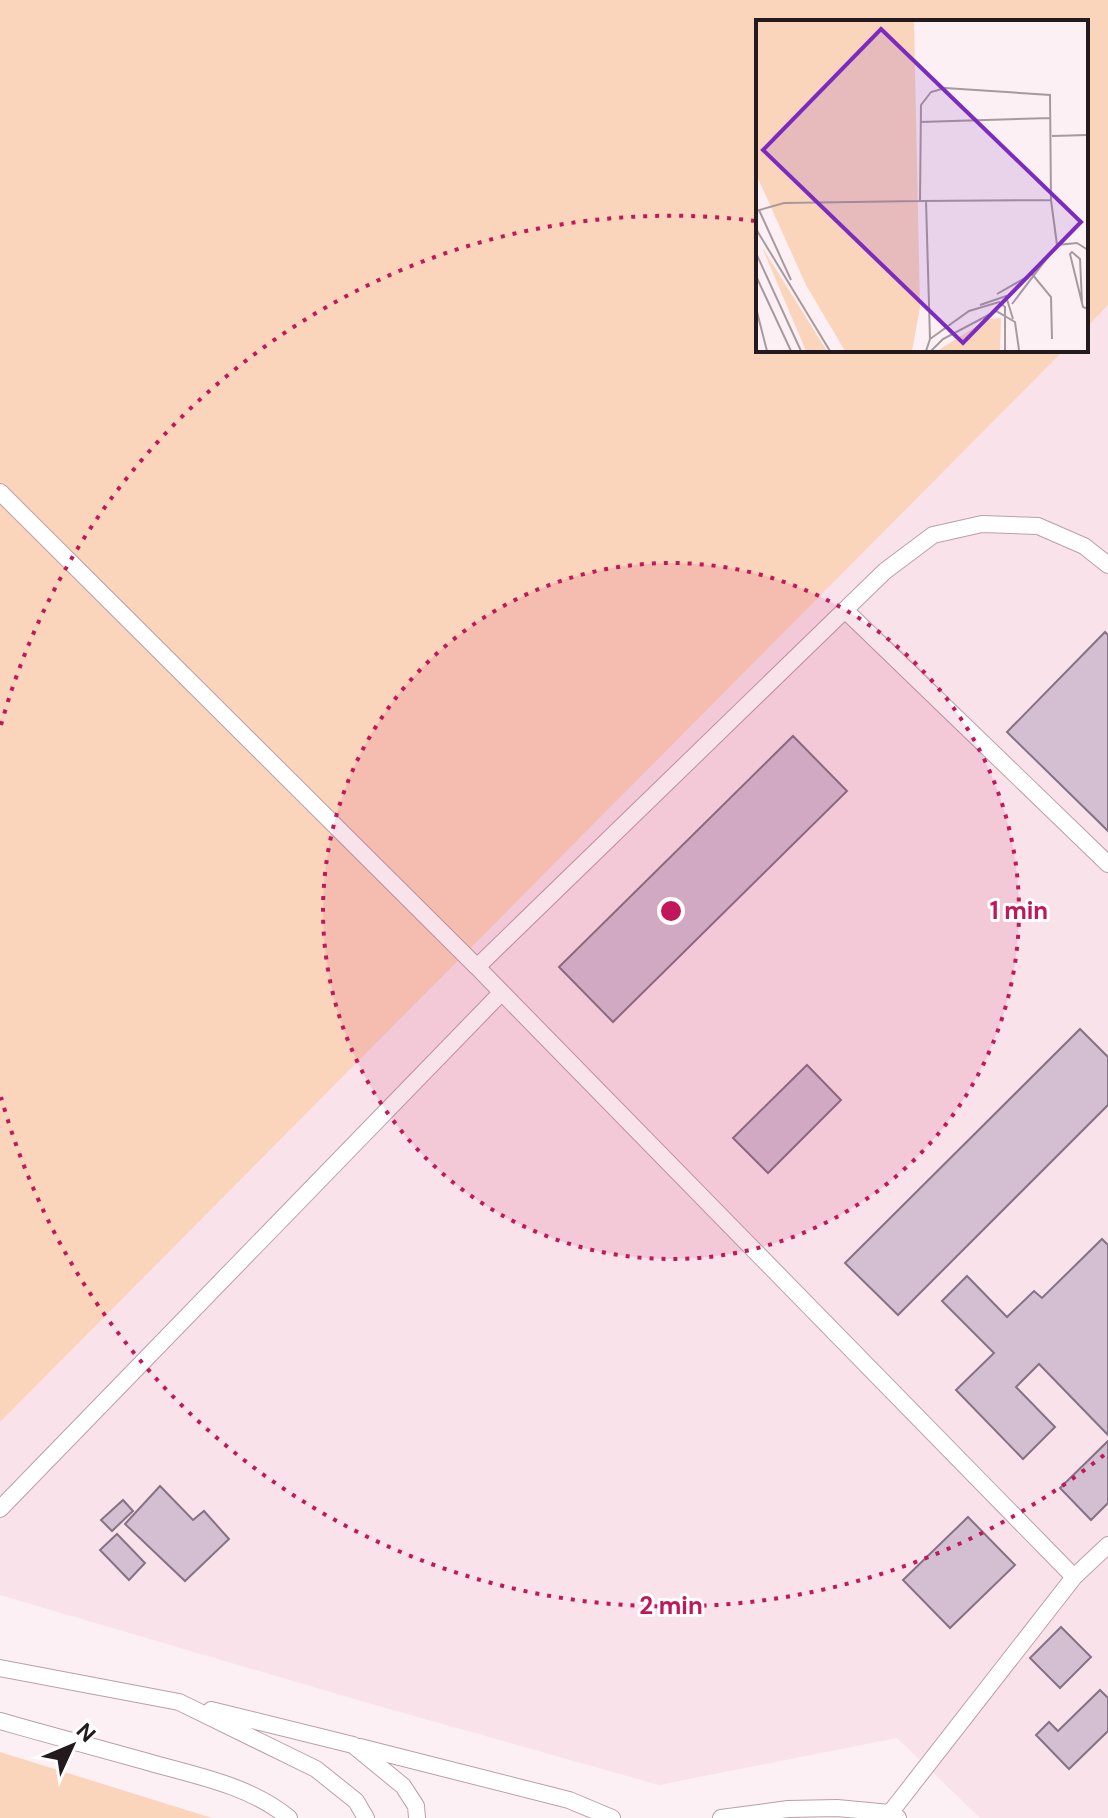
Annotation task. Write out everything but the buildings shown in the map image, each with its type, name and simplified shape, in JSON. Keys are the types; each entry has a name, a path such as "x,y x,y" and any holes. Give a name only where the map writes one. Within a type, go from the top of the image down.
{"lane":[{"path":"0,492 477,967 1074,1577"},
{"path":"477,967 885,571 933,535 982,524 1038,526 1084,546 1108,565"},
{"path":"846,611 1108,864"},
{"path":"0,1509 501,993"},
{"path":"721,1818 788,1809 837,1808 894,1816 1074,1577 1108,1545"},
{"path":"0,1668 179,1702 569,1800 612,1818"},
{"path":"179,1702 316,1769 356,1801 366,1818"},
{"path":"0,1721 207,1778 253,1794 289,1818"},
{"path":"353,1745 403,1786 416,1806 417,1818"}],"shaded area":[{"path":"0,0 1108,0 1108,1818 980,1818 897,1738 659,1785 0,1595"},
{"path":"0,0 1108,0 1108,305 1088,326 1088,20 756,20 756,352 1062,352 0,1422"},
{"path":"0,1752 212,1818 0,1818"}]}
